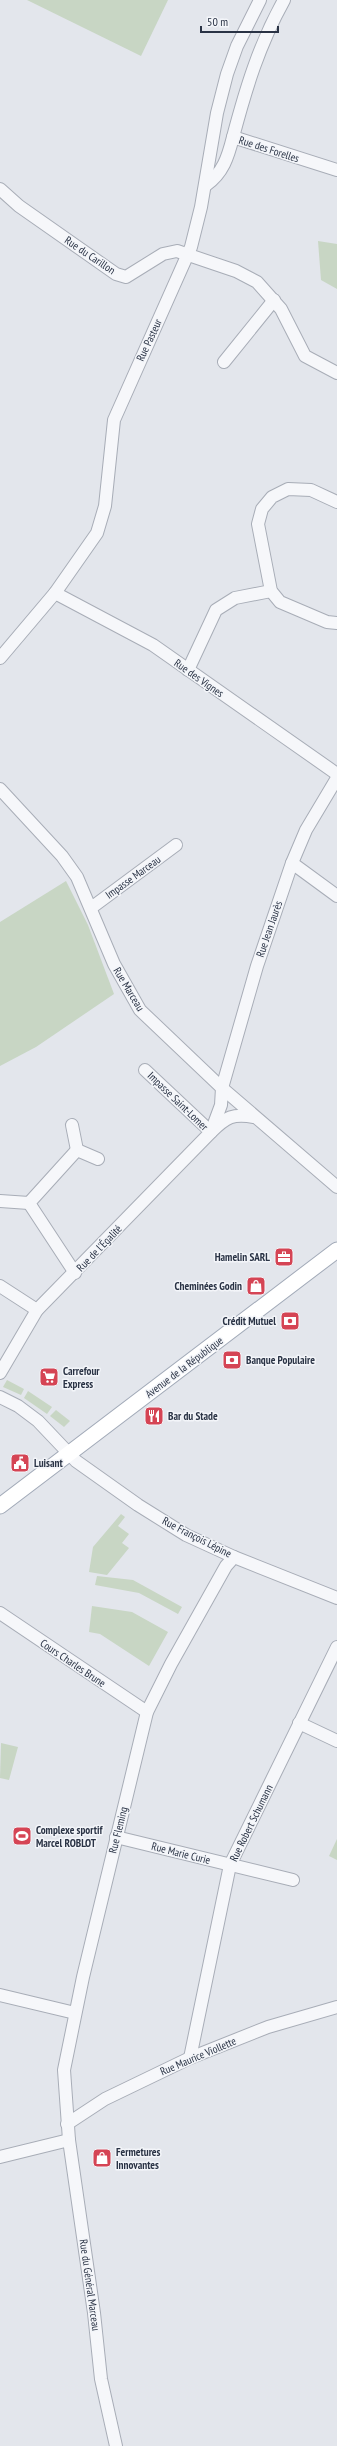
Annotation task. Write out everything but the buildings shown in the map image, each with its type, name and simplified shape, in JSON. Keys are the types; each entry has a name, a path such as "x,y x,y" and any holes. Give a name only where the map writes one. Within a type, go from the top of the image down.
{"main road":[{"name":"Avenue de la République","path":"0,1506 337,1250"}],"street":[{"name":"Rue Pasteur","path":"0,658 55,593 97,533 105,506 114,420 188,255 197,229 218,112 227,74 237,46 260,0"},
{"path":"233,137 250,71 270,25 284,0"},
{"name":"Rue des Forelles","path":"206,185 216,178 223,169 233,137 337,170"},
{"name":"Rue du Carillon","path":"0,189 19,206 116,274 126,277 163,254 177,251 236,271 256,282 274,300 281,309 305,356 337,373"},
{"path":"224,362 274,300"},
{"path":"337,502 310,490 288,489 272,497 262,509 258,524 259,537 272,591 280,602 327,622 337,623"},
{"path":"188,670 216,610 235,598 272,591"},
{"name":"Rue des Vignes","path":"55,593 153,645 337,774"},
{"name":"Rue Jean Jaurès","path":"222,1088 227,1076 257,966 292,864 306,830 337,778"},
{"name":"Rue Marceau","path":"0,788 62,856 76,877 91,908 114,964 140,1010 222,1088 337,1187"},
{"name":"Impasse Marceau","path":"91,908 176,845"},
{"path":"292,864 337,896"},
{"name":"Impasse Saint-Lomer","path":"145,1070 211,1132"},
{"name":"Rue de l'Égalité","path":"211,1132 221,1105 222,1088"},
{"name":"Rue de l'Égalité","path":"0,1373 37,1310 75,1273 222,1121 239,1114 256,1117"},
{"path":"72,1125 76,1150"},
{"path":"76,1150 98,1159"},
{"path":"29,1203 76,1150"},
{"path":"0,1201 29,1203"},
{"path":"29,1203 75,1273"},
{"path":"0,1286 37,1310"},
{"name":"Rue François Lépine","path":"0,1397 32,1416 69,1454 138,1505 186,1535 234,1557 337,1598"},
{"name":"Rue Fleming","path":"67,2124 64,2070 75,2013 147,1712 171,1664 226,1566 234,1557"},
{"name":"Cours Charles Brune","path":"0,1613 147,1712"},
{"name":"Rue Robert Schumann","path":"190,2058 230,1865 337,1647"},
{"path":"299,1722 337,1741"},
{"name":"Rue Marie Curie","path":"116,1837 293,1880"},
{"path":"0,1995 75,2013"},
{"name":"Rue Maurice Viollette","path":"67,2124 105,2099 190,2058 268,2027 337,2007"},
{"name":"Rue du Général Marceau","path":"67,2124 94,2313 101,2379 116,2446"},
{"path":"0,2157 69,2140"}],"green space":[{"path":"27,0 168,0 141,56"},
{"path":"318,241 337,244 337,289 321,280"},
{"path":"66,881 88,925 114,994 36,1047 0,1066 0,922"},
{"path":"7,1380 24,1389 21,1395 3,1387"},
{"path":"28,1391 52,1407 47,1414 24,1398"},
{"path":"56,1410 70,1421 64,1427 50,1416"},
{"path":"121,1514 125,1517 118,1526 129,1534 122,1543 129,1548 107,1575 89,1572 93,1547"},
{"path":"97,1576 133,1580 182,1607 178,1614 139,1593 95,1585"},
{"path":"92,1606 132,1612 168,1632 149,1666 100,1634 89,1632"},
{"path":"1,1743 18,1747 9,1780 0,1778"},
{"path":"337,1839 337,1860 329,1856"}],"place":[{"name":"Hamelin SARL","path":"284,1257"},
{"name":"Cheminées Godin","path":"256,1286"},
{"name":"Crédit Mutuel","path":"290,1321"},
{"name":"Banque Populaire","path":"232,1360"},
{"name":"Carrefour Express","path":"49,1377"},
{"name":"Bar du Stade","path":"154,1416"},
{"name":"Luisant","path":"20,1463"},
{"name":"Complexe sportif Marcel ROBLOT","path":"22,1836"},
{"name":"Fermetures Innovantes","path":"102,2158"}]}
